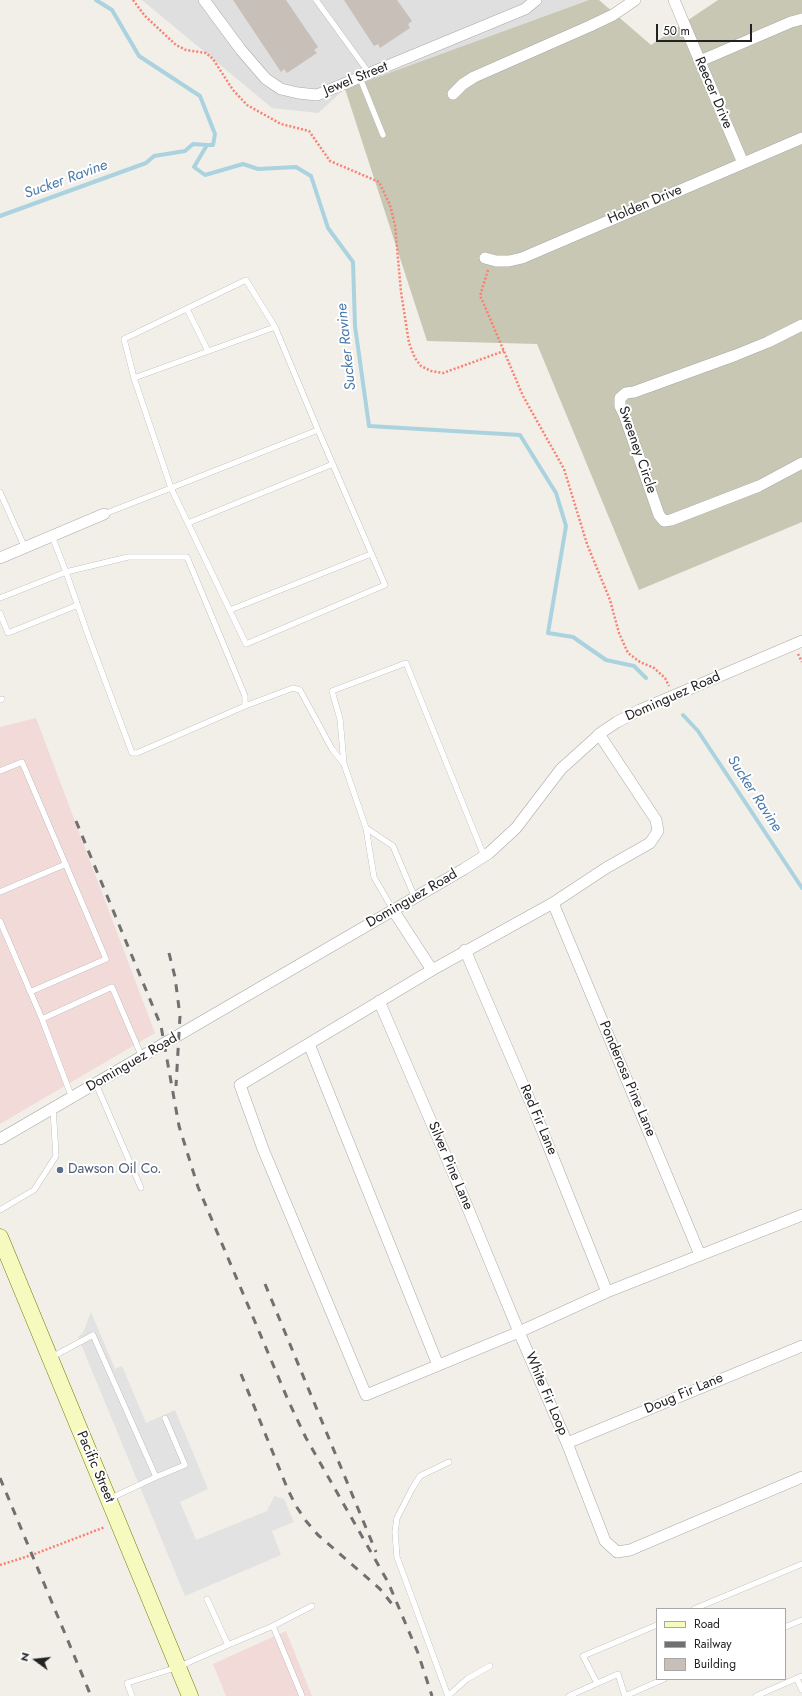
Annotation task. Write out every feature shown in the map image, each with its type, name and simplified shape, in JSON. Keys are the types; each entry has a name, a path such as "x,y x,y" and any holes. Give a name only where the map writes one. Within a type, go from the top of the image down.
{"main road":[{"name":"Pacific Street","path":"0,1237 190,1696"}],"street":[{"name":"Jewel Street","path":"204,0 241,50 266,79 281,89 317,95 525,9 536,0"},
{"path":"453,94 463,84 474,77 613,15 635,0"},
{"name":"Reecer Drive","path":"674,0 743,163"},
{"path":"700,61 791,22 802,19"},
{"name":"Holden Drive","path":"488,259 509,261 522,258 802,138"},
{"name":"Sweeney Circle","path":"802,325 768,342 736,355 626,394 620,398 620,406 659,514 664,521 672,520 759,486 802,463"},
{"path":"0,558 104,514"},
{"name":"Dominguez Road","path":"0,1139 415,898 484,856 516,828 561,769 599,734 617,722 640,710 802,641"},
{"path":"599,734 656,820 658,831 650,842 606,868 553,903 465,950 240,1086 263,1149 366,1395 519,1332 607,1292 802,1215"},
{"name":"Ponderosa Pine Lane","path":"553,903 700,1255"},
{"path":"393,910 432,970"},
{"name":"Red Fir Lane","path":"465,950 536,1115 607,1292"},
{"name":"Silver Pine Lane","path":"379,1001 457,1182 519,1332"},
{"path":"309,1044 438,1365"},
{"name":"White Fir Loop","path":"519,1332 567,1443 605,1540 617,1552 630,1550 802,1477"},
{"name":"Doug Fir Lane","path":"567,1443 802,1346"}],"lane":[{"path":"316,0 365,76 382,134"},
{"path":"246,280 275,326 384,585 246,644 171,488 134,378 124,339 246,280"},
{"path":"187,308 208,351"},
{"path":"134,378 275,326"},
{"path":"104,514 318,430"},
{"path":"188,523 333,464"},
{"path":"0,492 25,548"},
{"path":"52,536 132,753 137,754 245,706 293,688 300,690 332,749 344,764"},
{"path":"230,610 371,554"},
{"path":"0,598 66,572 128,557 187,556 245,696 245,706"},
{"path":"0,613 8,633 78,605"},
{"path":"393,910 374,877 366,828 344,764 341,724 332,691 406,663 484,856"},
{"path":"0,771 22,762 106,959 30,992"},
{"path":"366,828 393,846 415,898"},
{"path":"0,892 66,864"},
{"path":"0,921 42,1019 72,1098"},
{"path":"42,1019 112,987 142,1057"},
{"path":"96,1084 141,1188"},
{"path":"0,1210 34,1190 56,1156 53,1108"},
{"path":"50,1358 93,1335 156,1477"},
{"path":"109,1499 186,1464 165,1418"},
{"path":"449,1462 420,1476 412,1489 397,1518 395,1532 397,1557 448,1696 466,1679 490,1666"},
{"path":"705,1607 802,1564"},
{"path":"207,1599 228,1645"},
{"path":"132,1696 127,1683 178,1667 273,1626 312,1606"},
{"path":"786,1627 802,1620"},
{"path":"597,1683 583,1656 656,1624"},
{"path":"273,1626 302,1696"},
{"path":"569,1696 618,1674 625,1696 662,1680"},
{"path":"756,1696 799,1678 802,1690"}],"path":[{"path":"133,0 146,16 176,46 186,50 206,53 213,59 233,90 247,105 281,124 309,131 330,161 379,182 390,205 395,225 401,292 409,343 415,358 421,366 431,371 443,373 504,351"},
{"path":"488,259 480,296 523,396 564,469 587,544 603,580 619,633 628,653 640,662 654,668 665,678 674,696"},
{"path":"0,1565 32,1555 118,1522"}],"shaded area":[{"path":"142,0 589,0 345,89 318,113 272,108"},
{"path":"589,0 599,0 651,45 718,0 802,0 802,522 639,590 537,344 427,341 345,89"},
{"path":"36,718 155,1033 0,1124 0,727"},
{"path":"91,1312 115,1369 122,1366 146,1423 175,1410 208,1489 180,1502 196,1540 267,1511 275,1495 284,1499 294,1522 272,1531 281,1555 185,1596 78,1337 83,1333"},
{"path":"286,1631 312,1696 226,1696 213,1664"}],"building":[{"path":"233,0 286,0 318,47 314,50 317,53 287,73 284,69 281,72"},
{"path":"344,0 397,0 412,21 408,24 410,28 380,48 378,44 374,46"}],"waterway":[{"path":"96,0 112,10 139,56 200,96 215,134 213,145 207,145"},
{"name":"Sucker Ravine","path":"0,216 146,163 154,156 185,151 193,144 207,145 194,167 205,175 243,164 258,169 296,167 311,176 328,228 353,262 355,326 369,426 520,435 556,493 566,526 548,633 573,637 606,660 634,666 646,678"},
{"name":"Sucker Ravine","path":"683,715 698,731 802,888"}],"railway":[{"path":"76,821 161,1026 179,1126 198,1187 288,1400 306,1438 388,1582 418,1653 432,1696"},
{"path":"169,953 175,977 180,1016 176,1086"},
{"path":"265,1284 376,1552"},
{"path":"241,1374 288,1490 296,1506 318,1535 380,1589 396,1609"},
{"path":"0,1478 91,1696"}],"place":[{"name":"Dawson Oil Co.","path":"60,1170"}]}
